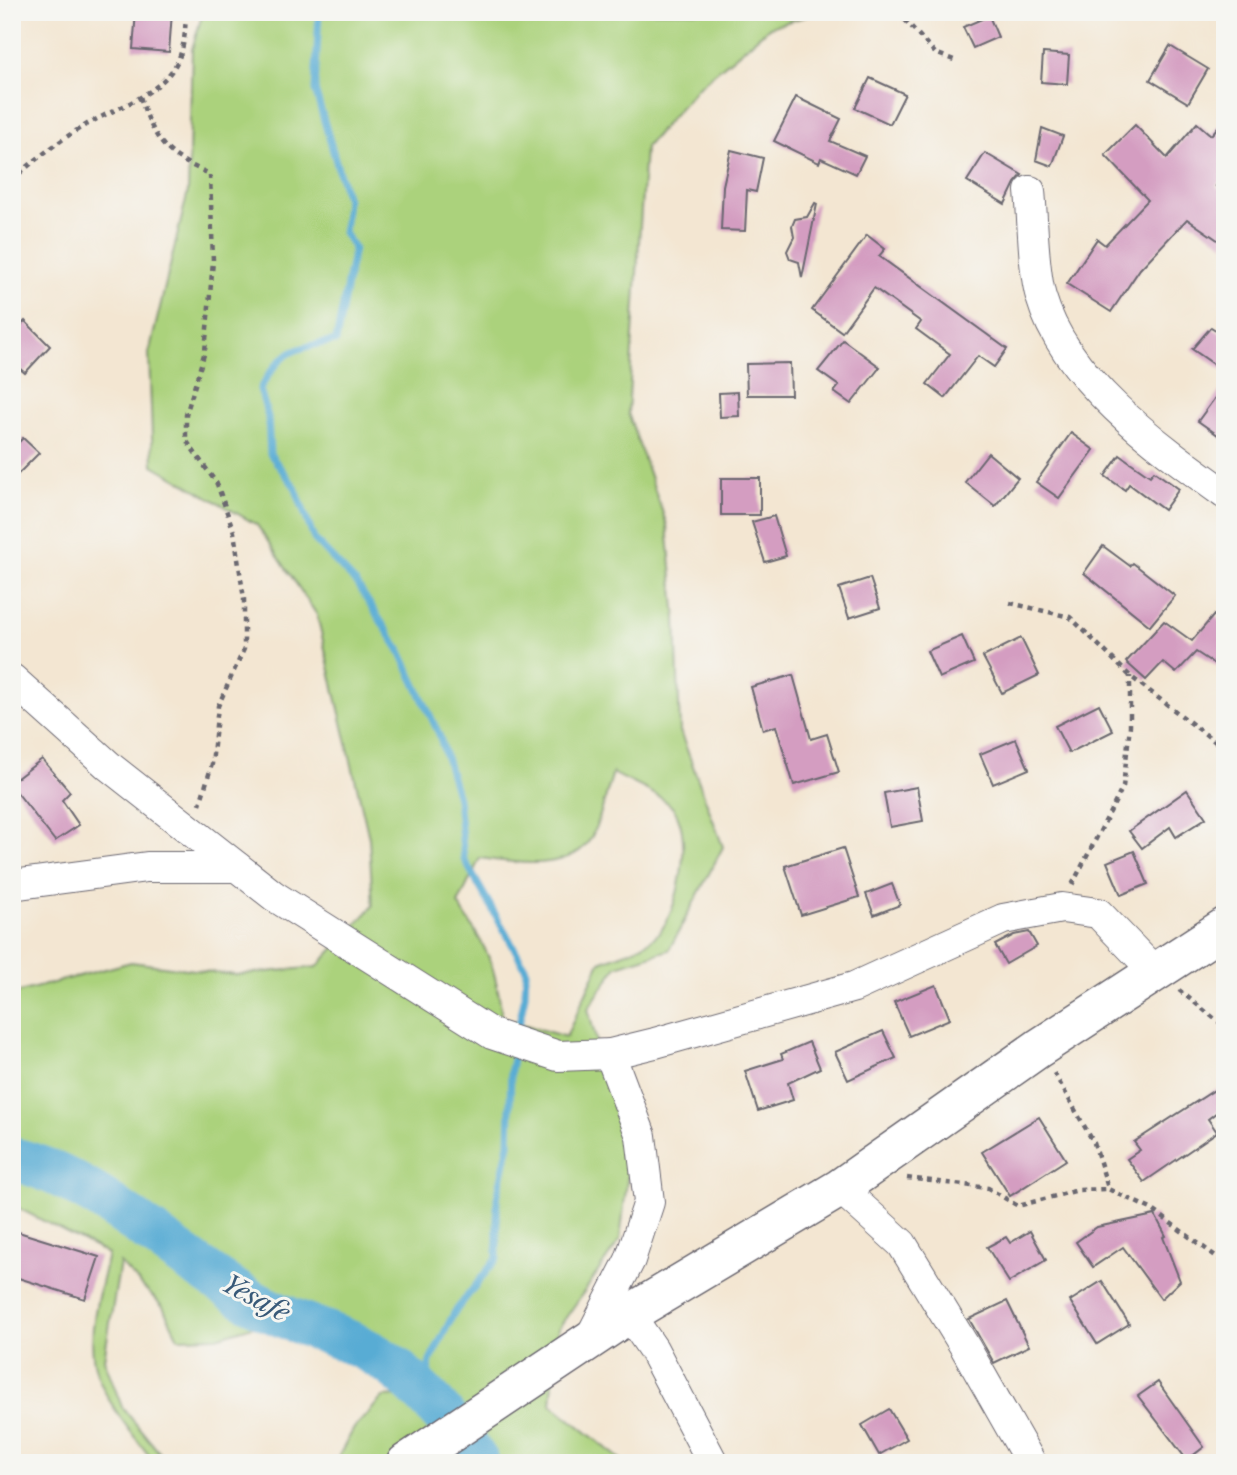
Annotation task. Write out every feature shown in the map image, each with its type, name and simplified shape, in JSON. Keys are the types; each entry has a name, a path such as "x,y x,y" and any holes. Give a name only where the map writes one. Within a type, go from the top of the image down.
{"highway":[{"path":"406,1463 629,1314 840,1188 1039,1048 1225,927"}],"street":[{"path":"1030,191 1041,297 1058,335 1086,378 1166,452 1225,494"},
{"path":"12,679 110,767 274,896 492,1034 558,1056 610,1054 854,987 1003,919 1062,908 1098,913 1154,971"},
{"path":"12,885 147,867 237,867"},
{"path":"586,1345 630,1260 649,1202 641,1136 610,1054"},
{"path":"840,1188 902,1244 1031,1463"},
{"path":"629,1314 653,1349 713,1463"}],"path":[{"path":"12,180 46,150 91,122 141,97 172,71 184,48 186,12"},
{"path":"898,12 935,53 954,60"},
{"path":"141,97 150,125 175,159 210,174 213,261 205,351 186,415 186,440 216,484 234,531 244,599 244,649 218,706 212,764 192,832"},
{"path":"1010,603 1070,617 1130,676 1222,747 1225,754"},
{"path":"1062,908 1123,788 1130,726 1130,676"},
{"path":"1154,971 1225,1027"},
{"path":"1039,1048 1094,1143 1108,1189"},
{"path":"893,1176 988,1188 1018,1206 1078,1190 1108,1189 1153,1210 1224,1262"}],"green space":[{"path":"203,12 820,12 770,27 697,88 645,148 628,413 667,525 676,619 680,731 723,847 669,950 617,966 588,1009 629,1164 620,1240 558,1329 551,1404 625,1463 335,1463 354,1428 383,1397 422,1395 406,1378 389,1364 348,1340 261,1306 256,1325 217,1337 178,1338 163,1307 120,1263 104,1359 122,1407 168,1463 155,1463 108,1398 96,1370 93,1331 108,1254 12,1205 12,994 131,962 235,975 317,967 373,906 369,838 317,615 257,525 153,465 149,353 188,191 192,49","holes":["613,773 664,800 678,816 682,831 682,866 669,917 650,941 600,962 566,1037 502,1018 497,984 489,957 458,904 480,858 541,863 557,861 583,848 592,836"]}],"building":[{"path":"136,12 172,12 169,52 133,49"},
{"path":"989,16 998,37 973,48 963,27"},
{"path":"1170,46 1208,69 1188,103 1150,80"},
{"path":"1043,53 1069,55 1067,84 1041,82"},
{"path":"870,78 905,94 890,124 855,108"},
{"path":"796,97 841,119 830,141 865,156 856,174 821,158 819,163 774,141"},
{"path":"1225,119 1225,176 1216,186 1225,193 1225,245 1187,219 1140,269 1111,312 1067,284 1097,239 1105,245 1148,200 1105,155 1135,125 1167,158 1197,123 1211,135"},
{"path":"1042,128 1063,136 1052,166 1036,160"},
{"path":"731,150 763,158 756,192 747,190 745,231 721,230 723,186"},
{"path":"985,153 1022,175 1005,204 967,181"},
{"path":"815,203 817,204 802,278 799,262 790,259 787,251 794,237 792,226 795,219 807,217"},
{"path":"867,235 885,249 879,256 1007,349 994,367 978,356 945,398 927,384 950,354 916,329 921,322 874,288 842,332 812,310"},
{"path":"25,321 50,346 25,373 12,362 12,334"},
{"path":"1211,327 1225,336 1225,372 1192,349"},
{"path":"843,340 880,367 851,404 834,392 839,386 818,371"},
{"path":"790,363 791,395 747,395 746,364"},
{"path":"1225,384 1225,440 1198,421"},
{"path":"738,392 739,416 720,417 719,393"},
{"path":"1071,433 1094,450 1059,498 1036,482"},
{"path":"23,438 39,453 12,480 12,449"},
{"path":"988,453 1018,478 995,506 965,482"},
{"path":"1120,455 1150,476 1154,471 1179,489 1164,510 1129,484 1125,490 1105,476"},
{"path":"721,478 760,478 760,515 721,515"},
{"path":"774,516 786,556 765,562 752,522"},
{"path":"1103,546 1130,566 1133,563 1175,596 1150,626 1084,573"},
{"path":"870,578 880,608 849,618 839,588"},
{"path":"1214,615 1225,624 1225,671 1196,652 1176,673 1163,662 1146,680 1126,662 1164,621 1192,641"},
{"path":"962,636 974,663 939,678 927,651"},
{"path":"1021,638 1039,675 1002,693 983,657"},
{"path":"793,675 811,739 827,734 839,772 794,785 776,726 763,730 751,687"},
{"path":"1099,704 1113,731 1069,753 1055,726"},
{"path":"1016,739 1029,769 993,784 980,754"},
{"path":"42,759 70,792 62,800 79,825 55,841 12,786 12,782"},
{"path":"917,787 923,821 890,827 884,793"},
{"path":"1187,790 1206,818 1176,837 1170,827 1142,848 1129,831"},
{"path":"843,848 859,897 801,915 785,866"},
{"path":"1134,851 1148,884 1121,895 1107,862"},
{"path":"892,884 900,905 874,915 866,894"},
{"path":"1029,932 1037,946 1006,964 995,945 1014,935"},
{"path":"936,985 950,1019 909,1036 894,1002"},
{"path":"883,1031 896,1058 848,1080 835,1052"},
{"path":"809,1042 820,1068 788,1083 793,1100 758,1111 745,1071 783,1059 781,1054"},
{"path":"1216,1089 1225,1106 1208,1119 1217,1132 1144,1182 1127,1159 1140,1150 1134,1142"},
{"path":"1039,1117 1066,1160 1010,1196 982,1152"},
{"path":"1155,1215 1166,1236 1163,1237 1180,1281 1161,1299 1123,1247 1093,1267 1076,1242 1097,1227"},
{"path":"12,1230 99,1257 85,1299 12,1276"},
{"path":"1030,1231 1046,1260 1009,1282 987,1247 1006,1237 1010,1243"},
{"path":"1102,1281 1129,1324 1097,1344 1070,1301"},
{"path":"1007,1301 1029,1346 994,1363 969,1319"},
{"path":"1158,1382 1204,1447 1187,1460 1138,1396"},
{"path":"889,1409 907,1439 879,1455 862,1425"}],"waterway":[{"path":"319,12 315,90 347,199 344,233 354,248 336,341 290,353 275,366 260,389 268,417 270,454 295,487 314,539 356,583 399,649 439,734 458,798 464,859 526,969 525,995 517,1034"},
{"path":"423,1396 430,1361 454,1313 497,1258 497,1198 509,1144 511,1069 515,1049"},
{"name":"Yesafe","path":"12,1159 44,1169 76,1184 229,1288 259,1305 369,1351 386,1362 434,1404 478,1463"}]}
